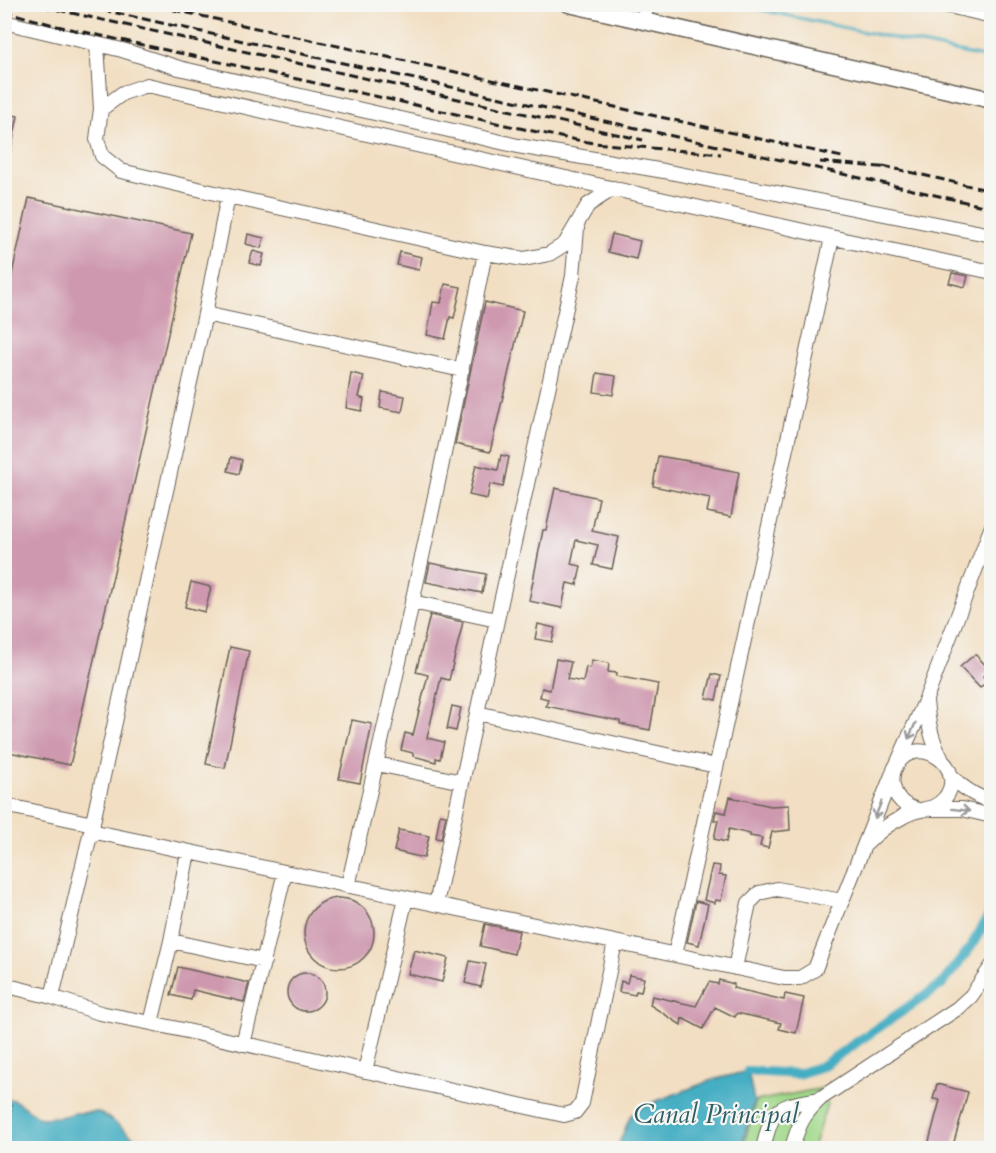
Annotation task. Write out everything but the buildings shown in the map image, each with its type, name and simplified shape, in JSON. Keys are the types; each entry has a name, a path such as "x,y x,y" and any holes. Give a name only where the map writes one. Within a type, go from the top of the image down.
{"main road":[{"path":"569,4 992,100"}],"street":[{"path":"643,21 646,4"},
{"path":"940,4 992,16"},
{"path":"4,22 122,50 179,68 518,146 664,171 992,235"},
{"path":"97,44 101,109 97,139 102,156 121,171 485,253 524,259 549,254 565,244 588,205 614,188"},
{"path":"101,109 123,93 147,86 992,272"},
{"path":"52,997 92,828 205,314 228,196"},
{"path":"436,904 573,276 577,223"},
{"path":"675,955 832,238"},
{"path":"348,886 412,602 485,253"},
{"path":"205,314 462,370"},
{"path":"4,805 188,852 735,968 784,978 800,978 815,969 864,845 926,699 992,526"},
{"path":"412,602 497,620"},
{"path":"864,845 885,827 900,818 940,804 947,795 951,785 950,774 934,744 928,724 926,699"},
{"path":"477,713 716,766"},
{"path":"941,758 930,753 918,752 906,756 895,770 893,787 898,798 907,806 925,809 962,809 992,816"},
{"path":"376,764 462,782"},
{"path":"950,774 958,784 982,799 992,802"},
{"path":"151,1023 171,941 188,852"},
{"path":"243,1044 285,872"},
{"path":"735,968 749,903 759,893 777,889 842,901"},
{"path":"365,1071 406,898"},
{"path":"171,941 264,960"},
{"path":"4,985 52,997 100,1013 564,1115 575,1112 582,1102 615,942"},
{"path":"792,1149 798,1125 808,1110 821,1098 958,1008 971,996 992,966"},
{"path":"764,1149 773,1117 780,1109 821,1098"}],"path":[{"path":"4,1141 14,1101"}],"green space":[{"path":"824,1088 827,1104 813,1148 743,1148 756,1101"}],"water":[{"name":"Canal Principal","path":"748,1071 754,1102 741,1148 617,1148 630,1117 638,1108 712,1080"},
{"path":"4,1099 14,1100 40,1118 99,1112 147,1148 5,1148"}],"waterway":[{"path":"733,4 992,59"},
{"path":"748,1071 798,1074 822,1066 942,984 970,948 992,911"}],"railway":[{"path":"31,4 643,140"},
{"path":"76,4 992,208"},
{"path":"147,4 842,157"},
{"path":"4,11 57,26 560,137 594,143 721,154"},
{"path":"820,162 891,168"},
{"path":"883,166 992,191"}]}
